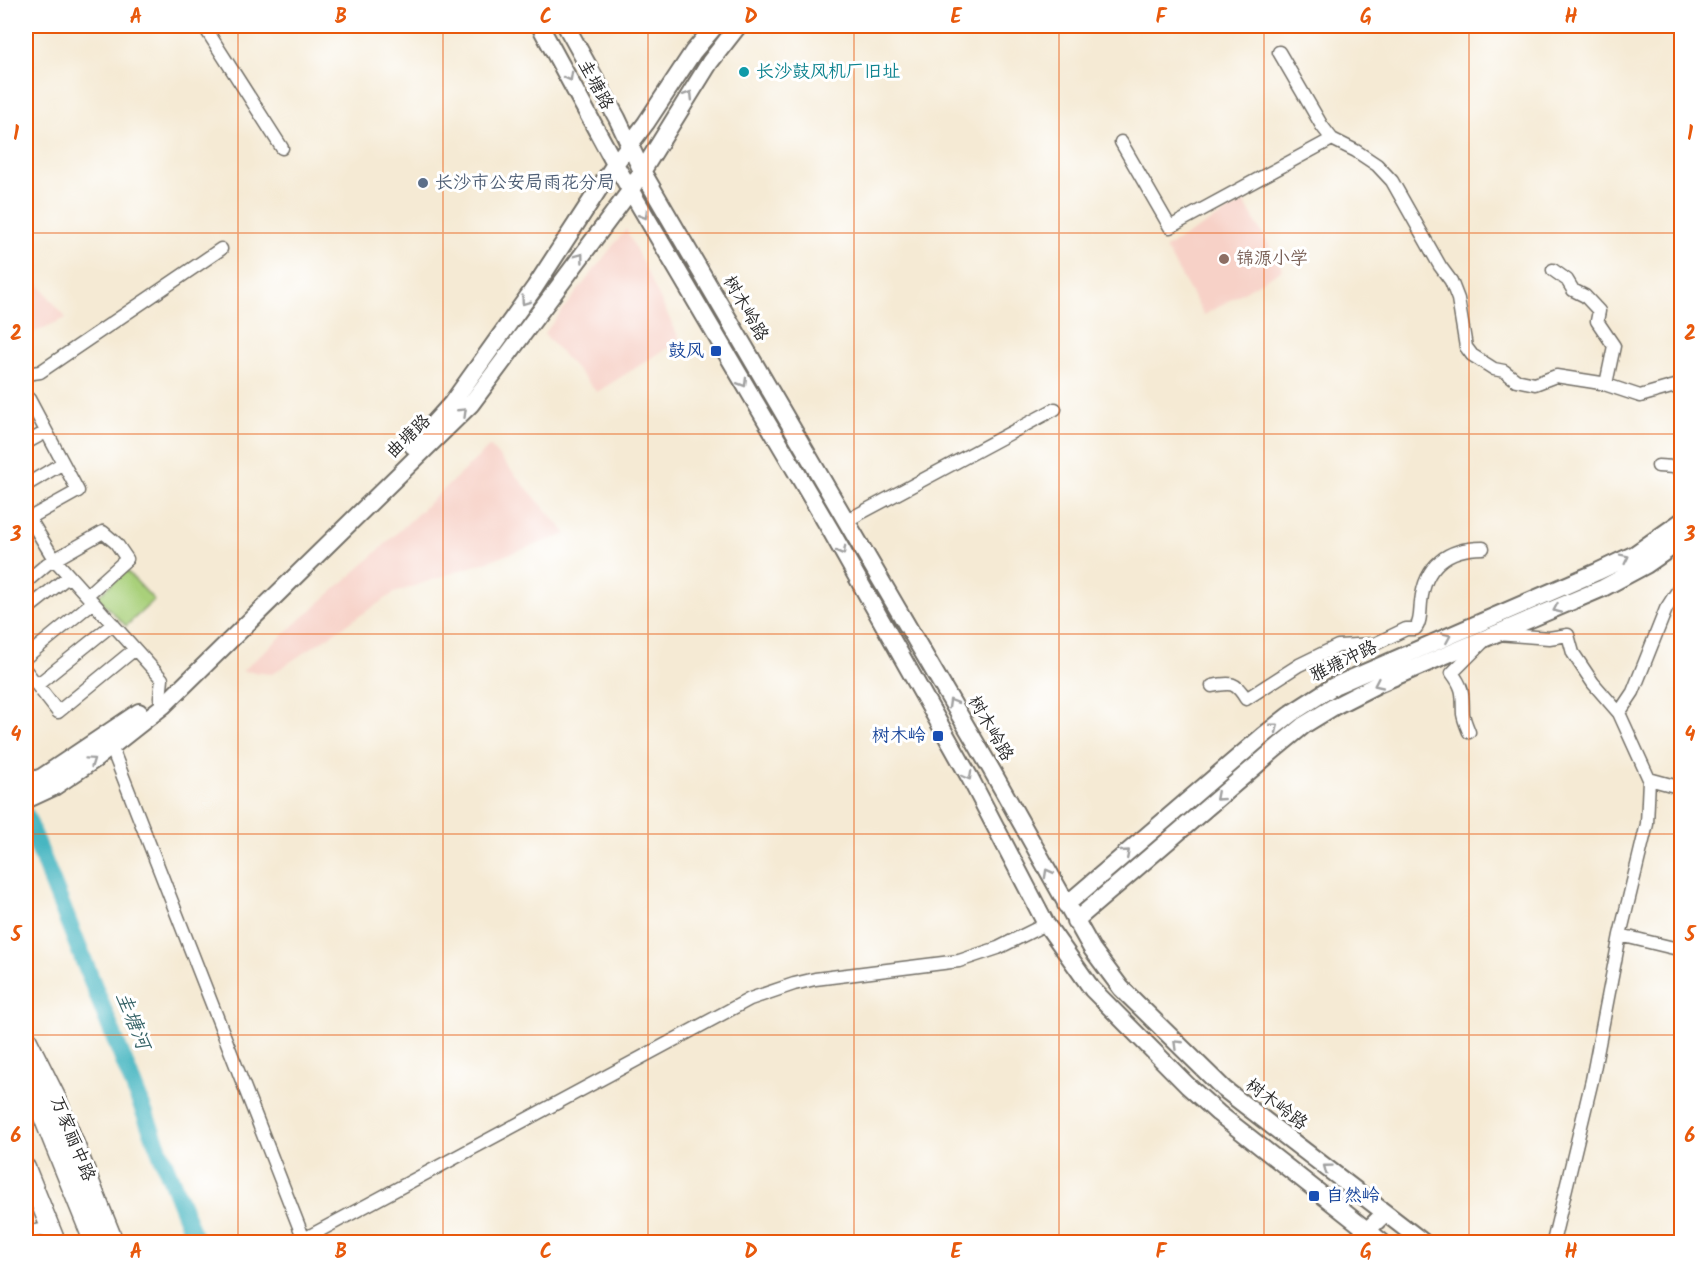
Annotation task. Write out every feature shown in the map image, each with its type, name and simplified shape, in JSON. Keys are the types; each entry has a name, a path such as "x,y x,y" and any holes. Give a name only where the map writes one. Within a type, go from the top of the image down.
{"highway":[{"path":"26,1077 38,1101 95,1242"},
{"path":"26,1109 80,1242"}],"main road":[{"name":"圭塘路","path":"540,26 615,164"},
{"name":"圭塘路","path":"566,26 617,118 629,145"},
{"name":"曲塘路","path":"26,800 42,785 160,698 392,471 452,403 535,287 615,164 693,52 715,26"},
{"name":"曲塘路","path":"26,783 54,787 163,706 471,404 630,191 710,62 738,26"},
{"name":"树木岭路","path":"629,145 642,171 991,769 1092,950 1121,988 1224,1089 1423,1242"},
{"path":"615,164 831,531 970,778 1046,924 1092,989 1218,1113 1361,1236 1382,1242"},
{"name":"雅塘冲路","path":"1066,905 1292,713 1334,686 1635,554 1682,521"},
{"name":"雅塘冲路","path":"1075,921 1304,725 1378,684 1603,588 1646,565 1682,540"},
{"name":"万家丽中路","path":"26,1037 57,1099 114,1242"},
{"path":"26,1168 53,1235"},
{"path":"1361,1236 1385,1213"},
{"path":"1391,1242 1406,1229"}],"street":[{"path":"204,26 282,148"},
{"path":"1279,52 1332,139 1377,165 1392,181 1440,266 1451,281 1458,299 1466,347 1472,355 1494,369 1504,371 1516,380 1535,384 1556,376 1606,384 1640,396 1682,384"},
{"path":"1121,142 1170,227 1332,139"},
{"path":"26,374 40,372 220,249"},
{"path":"1553,270 1567,280 1573,290 1586,296 1599,311 1597,321 1614,346 1606,384"},
{"path":"26,401 29,399 78,491 26,520 34,526 54,559 162,679 160,698"},
{"path":"846,521 1055,410"},
{"path":"26,443 46,432"},
{"path":"26,485 63,463"},
{"path":"1659,466 1674,467 1682,463"},
{"path":"26,582 54,559 103,532 116,543 127,560 90,599 26,657"},
{"path":"1212,686 1228,683 1239,688 1246,699 1299,665 1338,646 1375,644 1406,628 1415,629 1419,625 1421,596 1427,575 1440,560 1468,548 1484,548"},
{"path":"27,606 69,576"},
{"path":"1619,713 1633,692 1666,609 1682,584"},
{"path":"37,685 113,624"},
{"path":"1468,732 1463,715 1464,697 1460,683 1452,674 1492,636 1549,638 1568,635 1573,653 1593,683 1619,713 1648,779 1647,824 1620,935 1592,1080 1553,1242"},
{"path":"26,671 58,712 135,649"},
{"path":"111,746 305,1241 750,999 815,979 959,961 998,948 1046,924"},
{"path":"1648,779 1682,788"},
{"path":"1620,935 1682,950"},
{"path":"26,1233 53,1235"}],"shaded area":[{"name":"锦源小学","path":"1244,202 1283,269 1204,315 1165,248"},
{"path":"626,229 680,340 597,392 544,334"},
{"path":"26,269 66,318 26,336"},
{"path":"490,446 567,534 394,593 272,674 242,671 365,563"}],"green space":[{"path":"126,570 154,600 126,626 97,597"}],"waterway":[{"name":"圭塘河","path":"26,816 196,1242"}],"place":[{"name":"长沙鼓风机厂旧址","path":"744,72"},
{"name":"长沙市公安局雨花分局","path":"423,183"},
{"name":"锦源小学","path":"1224,259"},
{"name":"鼓风","path":"716,351"},
{"name":"树木岭","path":"938,736"},
{"name":"自然岭","path":"1314,1196"}]}
